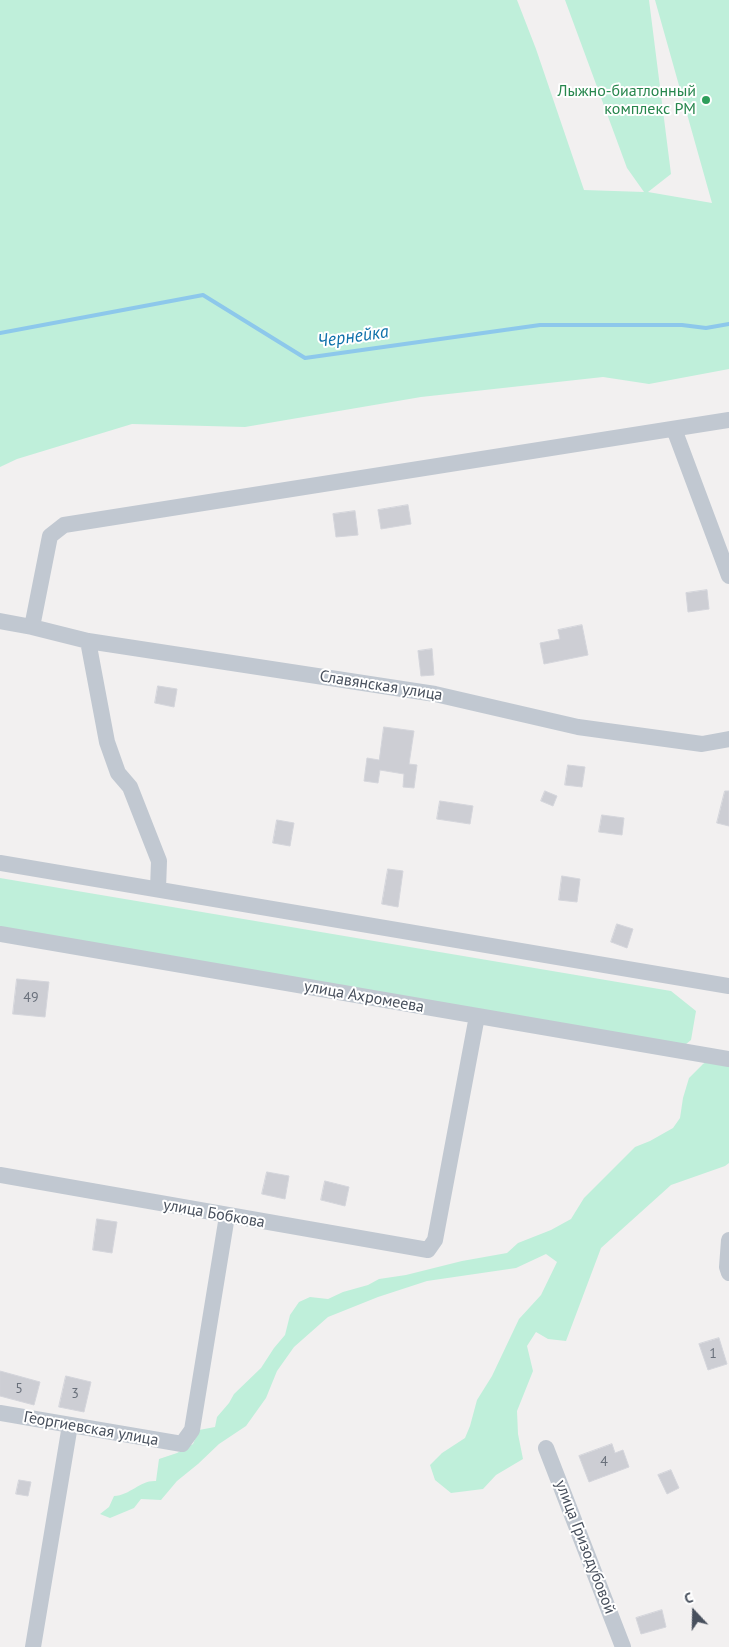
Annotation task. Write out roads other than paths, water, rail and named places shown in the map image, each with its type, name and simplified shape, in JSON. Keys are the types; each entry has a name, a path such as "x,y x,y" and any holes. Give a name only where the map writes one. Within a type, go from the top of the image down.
{"street":[{"path":"32,627 50,536 64,525 729,420"},
{"path":"674,429 729,576"},
{"name":"Славянская улица","path":"0,621 88,641 435,694 578,728 702,744 729,739"},
{"path":"88,641 107,742 118,773 130,787 158,861 158,890"},
{"path":"0,863 729,986"},
{"name":"улица Ахромеева","path":"0,934 729,1059"},
{"name":"улица Бобкова","path":"0,1175 428,1250 435,1240 477,1016"},
{"name":"Георгиевская улица","path":"0,1413 182,1444 192,1430 228,1216"},
{"path":"729,1240 726,1267 729,1273"},
{"path":"33,1647 70,1425"},
{"name":"улица Гризодубовой","path":"546,1448 623,1647"}],"waterway":[{"name":"Чернейка","path":"0,333 203,295 305,358 540,325 682,325 706,328 729,324"}],"place":[{"name":"Лыжно-биатлонный комплекс РМ","path":"706,100"}]}
